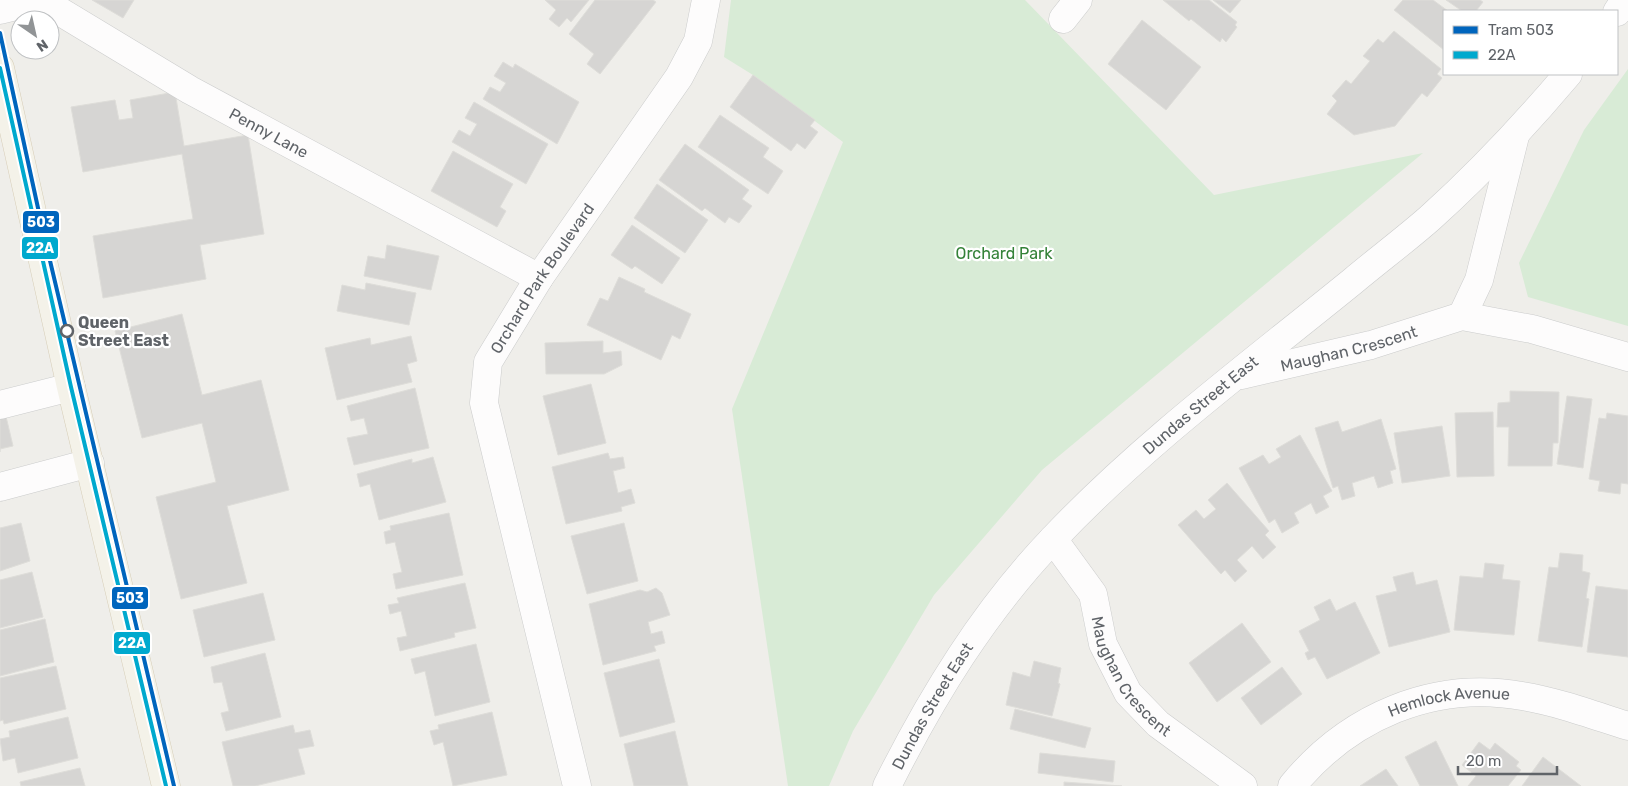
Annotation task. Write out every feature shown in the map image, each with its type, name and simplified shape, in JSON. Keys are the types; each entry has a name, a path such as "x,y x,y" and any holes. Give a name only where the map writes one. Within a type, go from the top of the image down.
{"main road":[{"path":"0,68 71,387 166,786"}],"street":[{"name":"Penny Lane","path":"0,10 41,0 190,90 539,278"},
{"name":"Orchard Park Boulevard","path":"577,786 484,404 488,362 539,278 678,77 698,42 706,0"},
{"path":"1618,11 1626,0"},
{"name":"Dundas Street East","path":"887,786 915,730 949,672 986,619 1053,539 1133,461 1428,220 1515,136 1567,75"},
{"path":"1462,316 1479,280 1515,136"},
{"name":"Maughan Crescent","path":"1234,377 1372,344 1462,316 1532,329 1628,357"},
{"path":"0,405 71,387"},
{"path":"0,487 90,463"},
{"name":"Maughan Crescent","path":"1053,539 1093,594 1103,644 1128,693 1158,724 1243,786"},
{"name":"Hemlock Avenue","path":"1292,786 1308,767 1339,739 1366,722 1392,709 1422,700 1454,694 1482,692 1521,696 1628,726"}],"green space":[{"name":"Orchard Park","path":"731,0 1025,0 1214,195 1423,153 1042,470 934,595 853,731 829,786 788,786 732,409 843,142 753,75 724,57"},
{"path":"1628,69 1628,326 1528,297 1519,263 1584,130"}],"building":[{"path":"92,0 134,0 123,18"},
{"path":"545,0 589,0 571,22 567,18 559,27 549,19 556,10"},
{"path":"595,0 653,0 656,2 600,74 587,64 594,54 569,34"},
{"path":"1163,0 1209,0 1237,22 1235,25 1237,27 1226,42 1222,38 1220,42"},
{"path":"1213,0 1241,0 1230,13"},
{"path":"1403,0 1433,0 1447,10 1443,10 1443,49 1394,10"},
{"path":"1446,0 1480,0 1483,2 1477,10 1461,10"},
{"path":"1142,20 1201,67 1166,110 1108,64"},
{"path":"1394,31 1441,69 1437,74 1442,78 1427,97 1422,93 1395,126 1354,135 1327,114 1337,101 1332,96 1346,80 1351,84 1370,61 1363,56 1378,39 1383,43"},
{"path":"503,62 513,68 515,64 579,102 557,144 483,99 490,87 500,92 506,83 494,76"},
{"path":"753,75 815,120 810,126 818,132 805,149 797,143 791,151 730,107"},
{"path":"175,92 184,146 248,135 264,234 200,245 206,279 103,298 93,236 193,219 182,154 83,172 71,107 115,100 119,120 133,118 130,100"},
{"path":"474,102 548,144 526,184 452,142 459,130 470,136 477,124 465,118"},
{"path":"720,115 769,148 763,157 783,171 768,194 698,147"},
{"path":"685,144 749,190 742,199 752,206 739,223 729,217 725,223 705,208 702,211 659,180"},
{"path":"453,151 513,184 500,207 506,211 497,227 431,191"},
{"path":"657,184 708,220 685,253 634,218"},
{"path":"632,225 680,258 662,284 635,266 632,269 611,255"},
{"path":"387,245 439,256 431,290 364,276 368,256 385,259"},
{"path":"619,277 645,289 644,292 691,314 680,339 672,335 661,360 587,325 600,298 608,301"},
{"path":"366,283 416,293 409,325 337,311 342,285 365,290"},
{"path":"182,314 202,395 261,380 289,490 227,506 247,583 181,599 156,497 216,482 202,423 142,438 115,331"},
{"path":"411,336 417,361 407,364 412,382 337,400 325,348 370,338 371,345"},
{"path":"603,341 603,353 621,351 622,365 604,374 546,374 545,343"},
{"path":"591,384 606,443 558,455 543,396"},
{"path":"415,388 429,448 354,465 347,438 368,434 364,418 351,421 347,406"},
{"path":"1510,391 1559,392 1558,443 1553,443 1552,466 1508,466 1509,427 1497,427 1498,403 1510,402"},
{"path":"1567,396 1592,399 1583,468 1557,464"},
{"path":"4,408 13,446 0,449 0,409"},
{"path":"1493,412 1494,476 1457,477 1455,413"},
{"path":"1607,413 1628,416 1628,484 1621,483 1620,494 1598,491 1600,481 1589,479 1599,418 1606,419"},
{"path":"1381,419 1396,469 1390,471 1393,483 1378,488 1374,476 1352,483 1355,496 1342,500 1338,486 1333,488 1315,428 1338,421 1342,432"},
{"path":"1442,426 1450,476 1402,483 1394,433"},
{"path":"1300,435 1332,491 1323,496 1329,507 1316,514 1311,503 1294,513 1299,523 1282,533 1275,519 1269,523 1239,468 1263,455 1269,464 1281,457 1276,449"},
{"path":"608,453 610,459 623,457 625,468 613,471 618,493 631,489 635,503 621,507 622,511 566,524 552,467"},
{"path":"433,457 446,502 379,520 370,484 360,487 357,474 412,459 412,463"},
{"path":"1227,483 1269,531 1265,535 1276,547 1263,559 1252,546 1237,560 1247,571 1235,582 1225,570 1221,574 1178,525 1196,510 1204,519 1216,509 1208,500"},
{"path":"449,513 463,575 396,589 393,574 402,572 395,542 386,544 384,532 391,530 390,526"},
{"path":"21,523 30,561 0,571 0,528"},
{"path":"624,523 638,581 587,594 571,536"},
{"path":"1560,553 1583,555 1582,571 1590,573 1586,598 1589,599 1582,647 1538,641 1549,567 1558,568"},
{"path":"1485,563 1504,565 1502,579 1520,581 1514,635 1454,630 1460,576 1483,578"},
{"path":"32,572 43,617 0,628 0,580"},
{"path":"1413,572 1416,585 1437,580 1450,632 1389,647 1376,596 1397,591 1393,577"},
{"path":"465,583 476,628 454,633 455,637 400,651 397,638 407,636 401,611 390,614 388,605 399,603 397,598"},
{"path":"1596,586 1628,590 1628,657 1587,652"},
{"path":"656,588 662,593 670,615 648,622 651,634 662,631 665,643 654,646 656,651 603,665 589,604 640,590 647,592"},
{"path":"263,593 275,640 204,657 193,610"},
{"path":"1330,599 1336,611 1355,602 1380,653 1327,679 1315,657 1308,660 1305,653 1309,651 1299,631 1320,620 1314,607"},
{"path":"45,619 54,662 0,676 0,630"},
{"path":"1242,623 1271,662 1217,702 1189,663"},
{"path":"476,644 490,702 435,716 425,671 415,674 411,659"},
{"path":"265,653 281,717 226,731 221,713 229,711 222,682 214,683 211,667"},
{"path":"659,659 675,722 620,737 604,673"},
{"path":"1034,661 1061,668 1058,683 1060,684 1052,716 1006,705 1013,672 1030,677"},
{"path":"56,666 66,709 4,724 3,720 0,721 0,678"},
{"path":"1282,667 1302,694 1261,725 1241,698"},
{"path":"1015,709 1091,728 1085,748 1010,729"},
{"path":"492,712 507,775 453,786 443,742 434,745 430,731 439,729 438,725"},
{"path":"68,717 78,758 18,773 15,758 3,761 0,739 10,737 9,731"},
{"path":"293,725 295,733 310,730 314,746 298,749 305,774 255,786 233,786 222,742"},
{"path":"675,731 688,786 634,786 624,744"},
{"path":"1436,741 1458,786 1420,786 1405,757"},
{"path":"1479,742 1490,750 1495,743 1519,762 1516,766 1521,770 1508,786 1468,786 1476,776 1462,765"},
{"path":"1040,753 1115,761 1113,782 1038,773"},
{"path":"1543,757 1581,786 1522,786"},
{"path":"80,768 85,786 21,786 20,782"},
{"path":"1386,769 1398,786 1360,786"},
{"path":"1064,782 1122,786 1064,786"}],"tram line":[{"name":"503","path":"0,33 43,231 174,786"}],"transit line":[{"name":"22A","path":"0,68 71,387 166,786"}],"place":[{"name":"Queen Street East","path":"67,331"}]}
